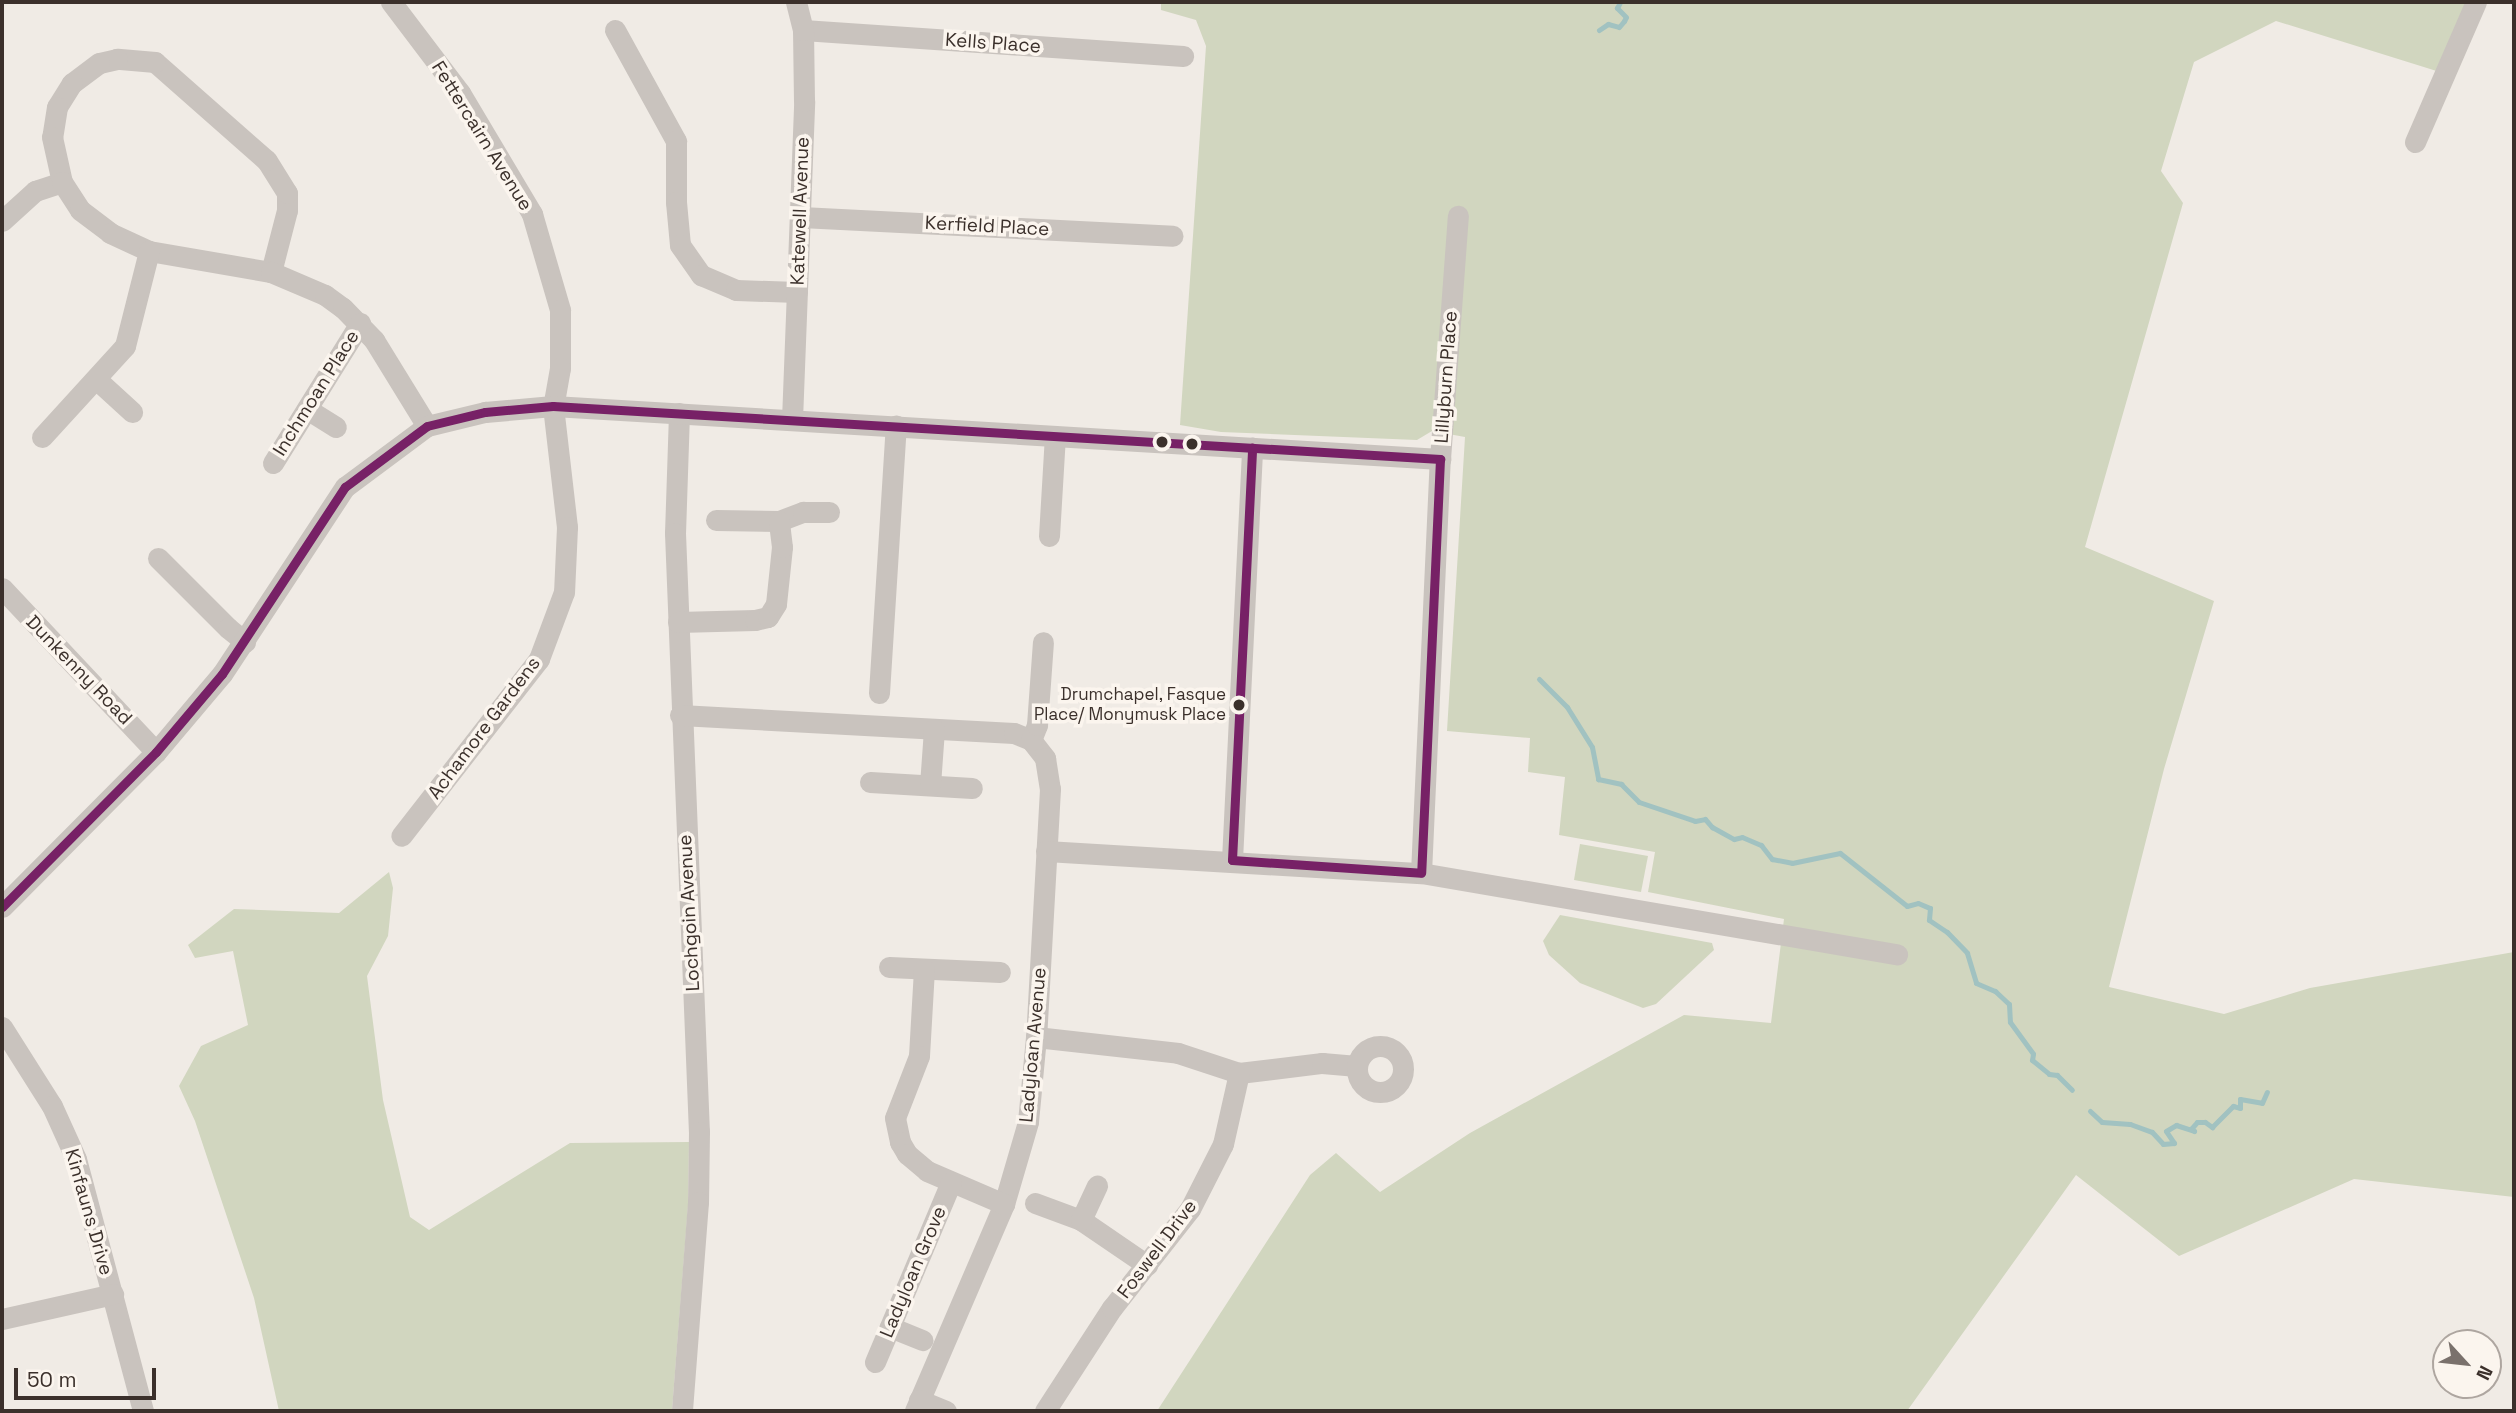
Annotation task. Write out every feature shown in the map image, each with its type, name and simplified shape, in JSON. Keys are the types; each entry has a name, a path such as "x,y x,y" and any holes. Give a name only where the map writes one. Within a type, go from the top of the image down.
{"street":[{"name":"Fettercairn Avenue","path":"391,2 460,93 532,214 560,310 560,368 553,405"},
{"name":"Katewell Avenue","path":"792,420 801,217 803,30 796,2"},
{"path":"2415,142 2476,2"},
{"path":"615,30 676,141 676,202 680,245 701,275 736,290 797,292"},
{"name":"Kells Place","path":"803,30 1183,56"},
{"path":"271,272 287,210 285,185 266,160 155,62 117,59 99,63 72,83 57,107 52,137 62,182 69,196 92,221 110,233 149,251 271,272 325,295 360,323 374,340 427,426"},
{"path":"2,221 35,191 62,182"},
{"name":"Lillyburn Place","path":"1421,873 1440,459 1458,216"},
{"name":"Kerfield Place","path":"801,217 1173,236"},
{"path":"42,437 96,379 129,337 149,251"},
{"name":"Inchmoan Place","path":"273,463 360,323"},
{"path":"96,379 132,412"},
{"path":"2,907 156,752 222,674 345,487 427,426 485,412 553,405 1440,459"},
{"name":"Achamore Gardens","path":"401,836 539,659 553,628 564,592 567,527 553,405"},
{"path":"307,409 336,427"},
{"name":"Lochgoin Avenue","path":"680,413 675,533 680,715 699,1132 698,1202 682,1411"},
{"path":"879,693 895,426"},
{"path":"1049,536 1055,436"},
{"path":"1232,860 1252,447"},
{"path":"716,520 779,522 803,512 829,512"},
{"path":"678,622 755,620 768,617 776,604 782,547 779,522"},
{"path":"158,558 245,642"},
{"name":"Dunkenny Road","path":"2,588 156,752"},
{"path":"680,715 1014,733 1033,742 1037,725 1043,642"},
{"path":"930,786 934,729"},
{"name":"Ladyloan Avenue","path":"917,1405 1004,1204 1028,1122 1037,1037 1049,771 1033,742"},
{"path":"870,782 972,788"},
{"path":"1046,851 1421,873 1897,954"},
{"path":"889,967 1000,972"},
{"path":"923,969 919,1056 895,1118 900,1142 906,1154 927,1171 1004,1204"},
{"name":"Kinfauns Drive","path":"2,1027 52,1106 76,1159 143,1411"},
{"path":"1037,1037 1160,1050 1239,1073 1322,1063 1357,1066"},
{"name":"Foswell Drive","path":"1045,1411 1082,1352 1146,1265 1172,1235 1209,1175 1230,1126 1239,1073"},
{"name":"Ladyloan Grove","path":"875,1362 951,1182"},
{"path":"1081,1220 1097,1186"},
{"path":"1035,1203 1081,1220 1146,1265"},
{"path":"2,1319 113,1294"},
{"path":"890,1327 922,1340"},
{"path":"917,1405 946,1411"}],"green space":[{"path":"1161,2 2473,2 2443,73 2276,21 2194,62 2161,171 2183,203 2085,547 2214,601 2164,769 2109,987 2224,1014 2310,988 2514,952 2514,1197 2354,1179 2179,1256 2076,1175 1907,1411 1157,1411 1310,1175 1336,1153 1380,1192 1470,1133 1684,1015 1771,1023 1784,919 1648,892 1655,852 1559,835 1565,777 1528,772 1530,738 1447,731 1465,437 1432,431 1417,440 1221,432 1180,425 1206,46 1196,20 1161,10"},
{"path":"1580,844 1648,856 1641,892 1574,880"},
{"path":"389,872 393,888 388,936 367,976 383,1100 410,1217 429,1230 570,1143 689,1142 688,1206 672,1411 279,1411 254,1298 195,1121 179,1086 201,1046 248,1025 233,951 195,958 188,945 234,909 339,913"},
{"path":"1560,915 1712,943 1714,950 1656,1004 1643,1008 1580,983 1549,955 1543,941"}],"waterway":[{"path":"1599,30 1608,24 1619,27 1624,21 1626,17 1617,8 1620,2"},
{"path":"1539,679 1567,707 1592,747 1598,779 1621,784 1639,802 1695,821 1705,819 1712,827 1734,839 1742,837 1761,845 1772,859 1792,863 1840,853 1907,906 1918,903 1930,908 1929,920 1947,932 1967,953 1976,983 1995,991 2009,1004 2010,1022 2033,1054 2032,1060 2049,1074 2057,1075 2072,1090"},
{"path":"2090,1111 2102,1122 2130,1124 2152,1132 2163,1144 2174,1143 2166,1131 2176,1125 2194,1131 2191,1129 2197,1122 2205,1122 2212,1127 2233,1106 2240,1108 2240,1099 2262,1103 2267,1092"}],"transit line":[{"path":"2,907 156,752 222,674 345,487 427,426 485,412 553,406 1440,459 1421,873"},
{"path":"1232,860 1252,447"},
{"path":"1232,860 1421,873"}],"place":[{"name":"Drumchapel, Fasque Place/ Monymusk Place","path":"1239,705"}]}
